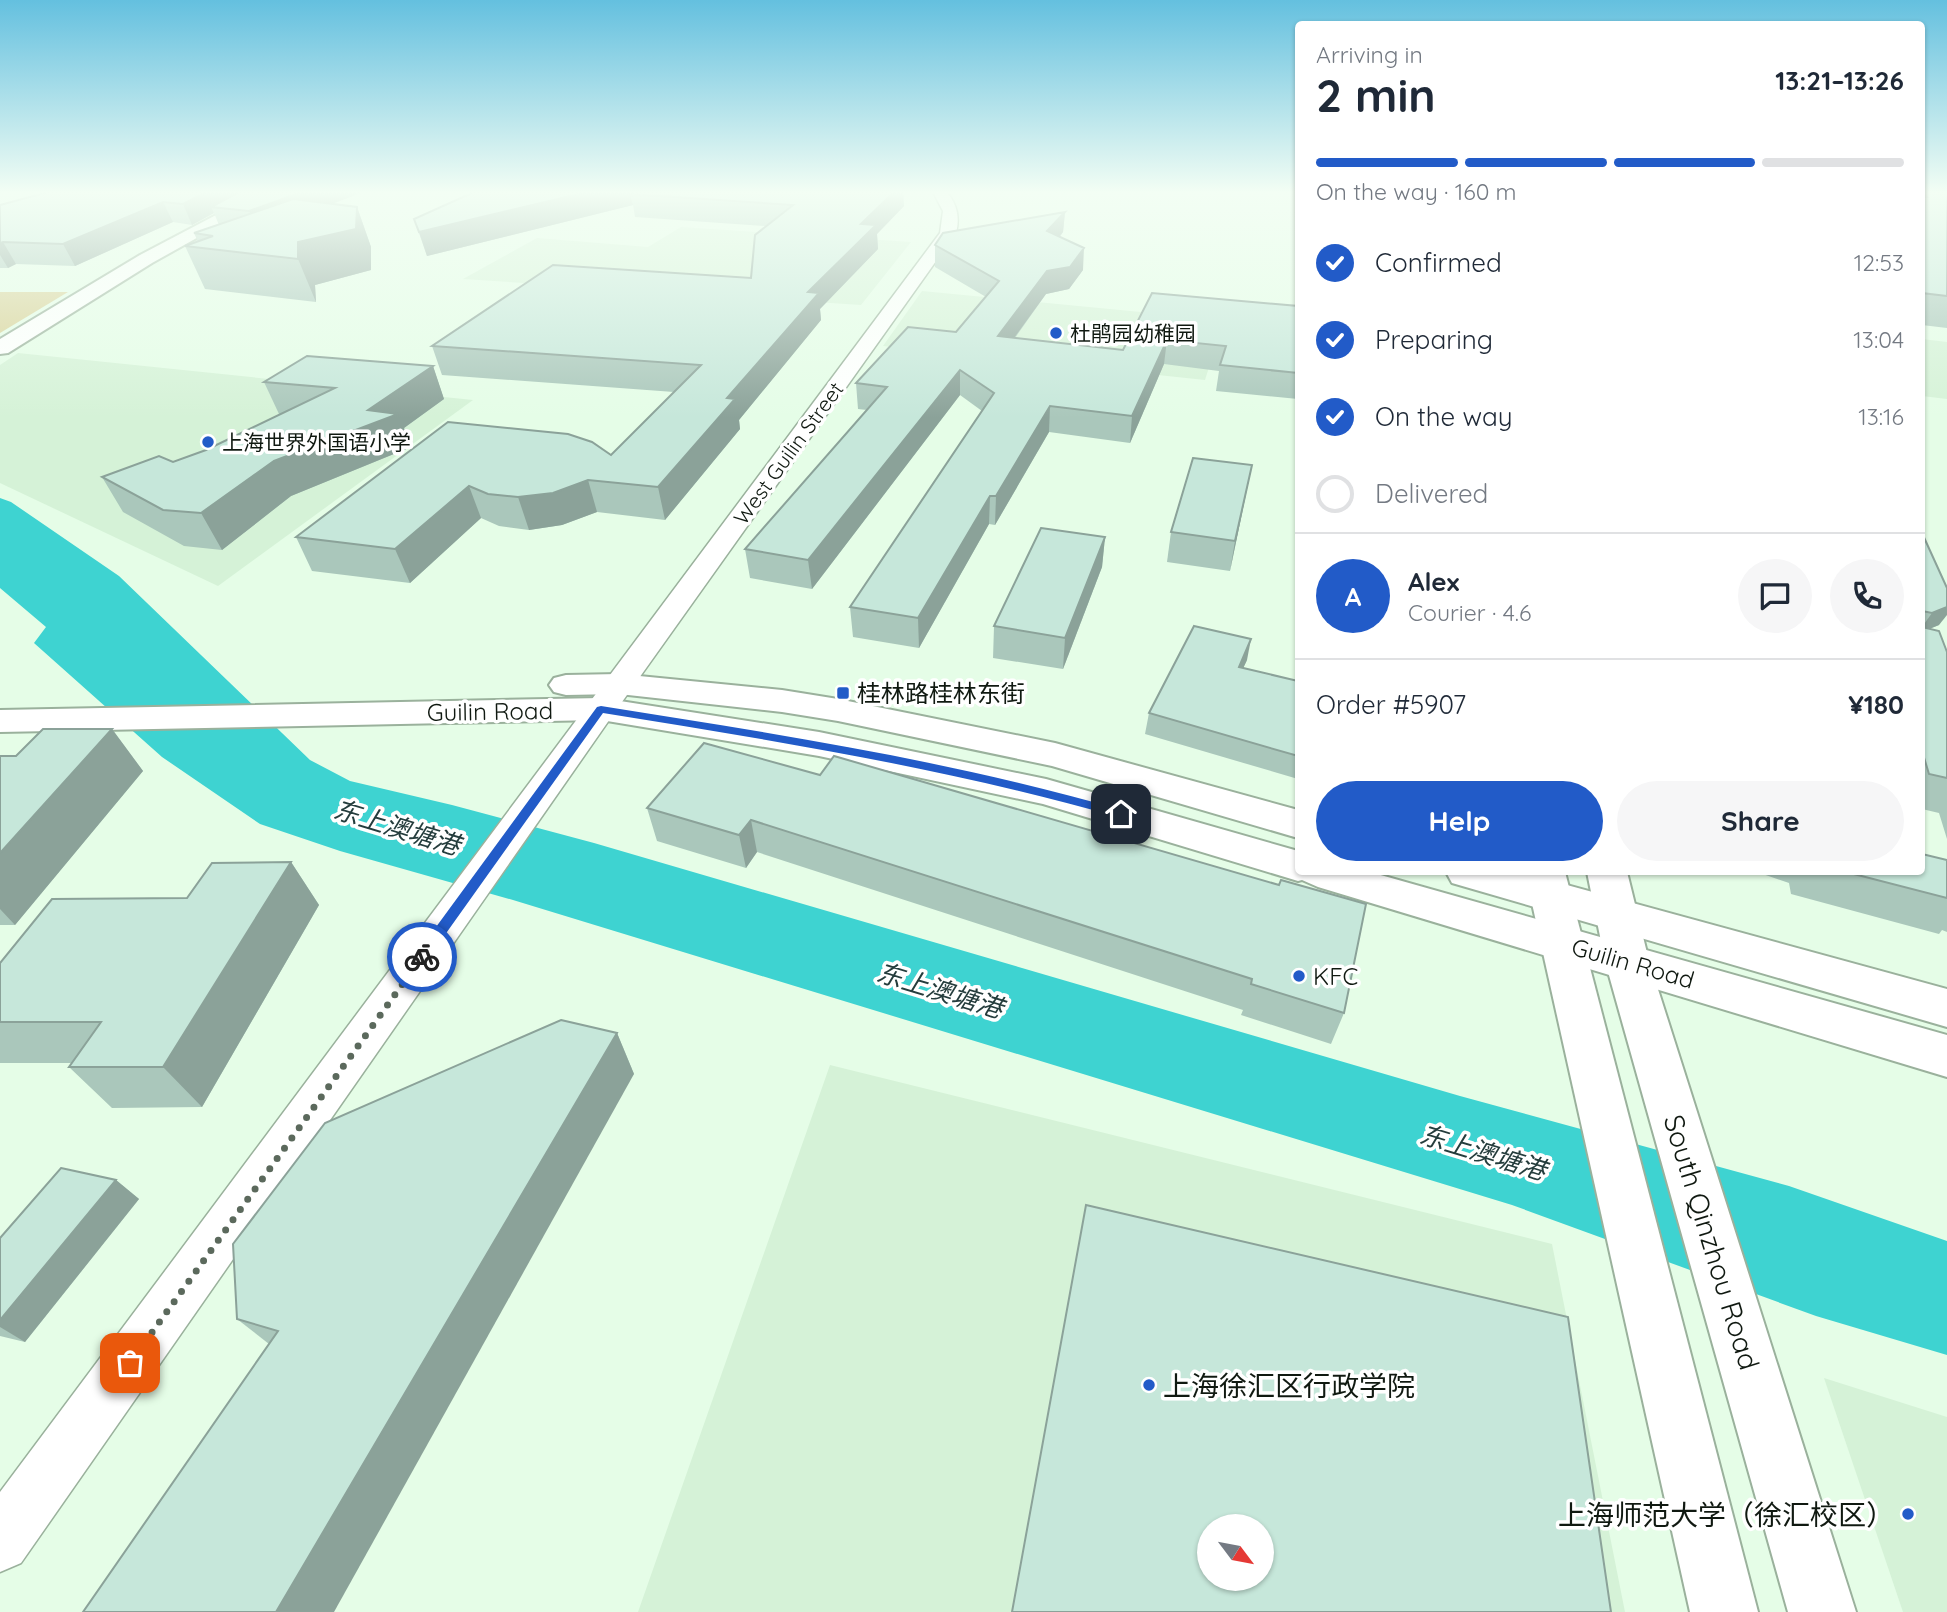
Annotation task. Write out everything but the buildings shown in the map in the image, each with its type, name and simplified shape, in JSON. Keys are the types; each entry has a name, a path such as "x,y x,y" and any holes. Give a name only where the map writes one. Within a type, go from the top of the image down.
{"main road":[{"path":"0,348 133,267"},
{"name":"Guilin Road","path":"610,697 1046,792 1295,865"},
{"name":"Guilin Road","path":"3,704 292,703 610,697 782,701 1055,755 1295,823"},
{"name":"Guilin Road","path":"3,704 46,720 292,703"},
{"name":"Guilin Road","path":"1328,875 1947,1056"},
{"name":"Guilin Road","path":"1488,875 1547,883 1615,913 1947,1008"},
{"name":"South Qinzhou Road","path":"1608,875 1627,961 1822,1612"},
{"path":"1547,883 1724,1612"}],"street":[{"name":"West Guilin Street","path":"0,1542 923,267"}],"shaded area":[{"path":"484,267 891,267 861,305 463,279"},
{"name":"杜鹃园幼稚园","path":"922,291 1224,320 1205,380 883,346"},
{"path":"0,292 68,292 0,333"},
{"path":"1925,339 1947,342 1947,399 1925,396"},
{"name":"上海世界外国语小学","path":"18,353 473,400 218,586 0,483 0,365"},
{"name":"上海徐汇区行政学院","path":"830,1065 1552,1244 1625,1612 638,1612"},
{"name":"上海师范大学（徐汇校区）","path":"1824,1378 1947,1417 1947,1612 1903,1612"}],"water":[{"name":"东上澳塘港","path":"0,498 11,502 119,576 310,760 350,781 594,843 1460,1096 1789,1186 1947,1241 1947,1355 1816,1316 1512,1205 513,900 340,851 260,824 162,757 34,643 46,627 0,588"}],"way so far":[{"path":"130,1363 422,957"}],"place":[{"name":"杜鹃园幼稚园","path":"1056,333"},
{"name":"上海世界外国语小学","path":"208,442"},
{"name":"桂林路桂林东街","path":"843,693"},
{"name":"KFC","path":"1299,976"},
{"name":"上海徐汇区行政学院","path":"1149,1385"},
{"name":"上海师范大学（徐汇校区）","path":"1908,1514"}],"route":[{"path":"422,957 601,709 819,744 1046,792 1121,814"}]}
